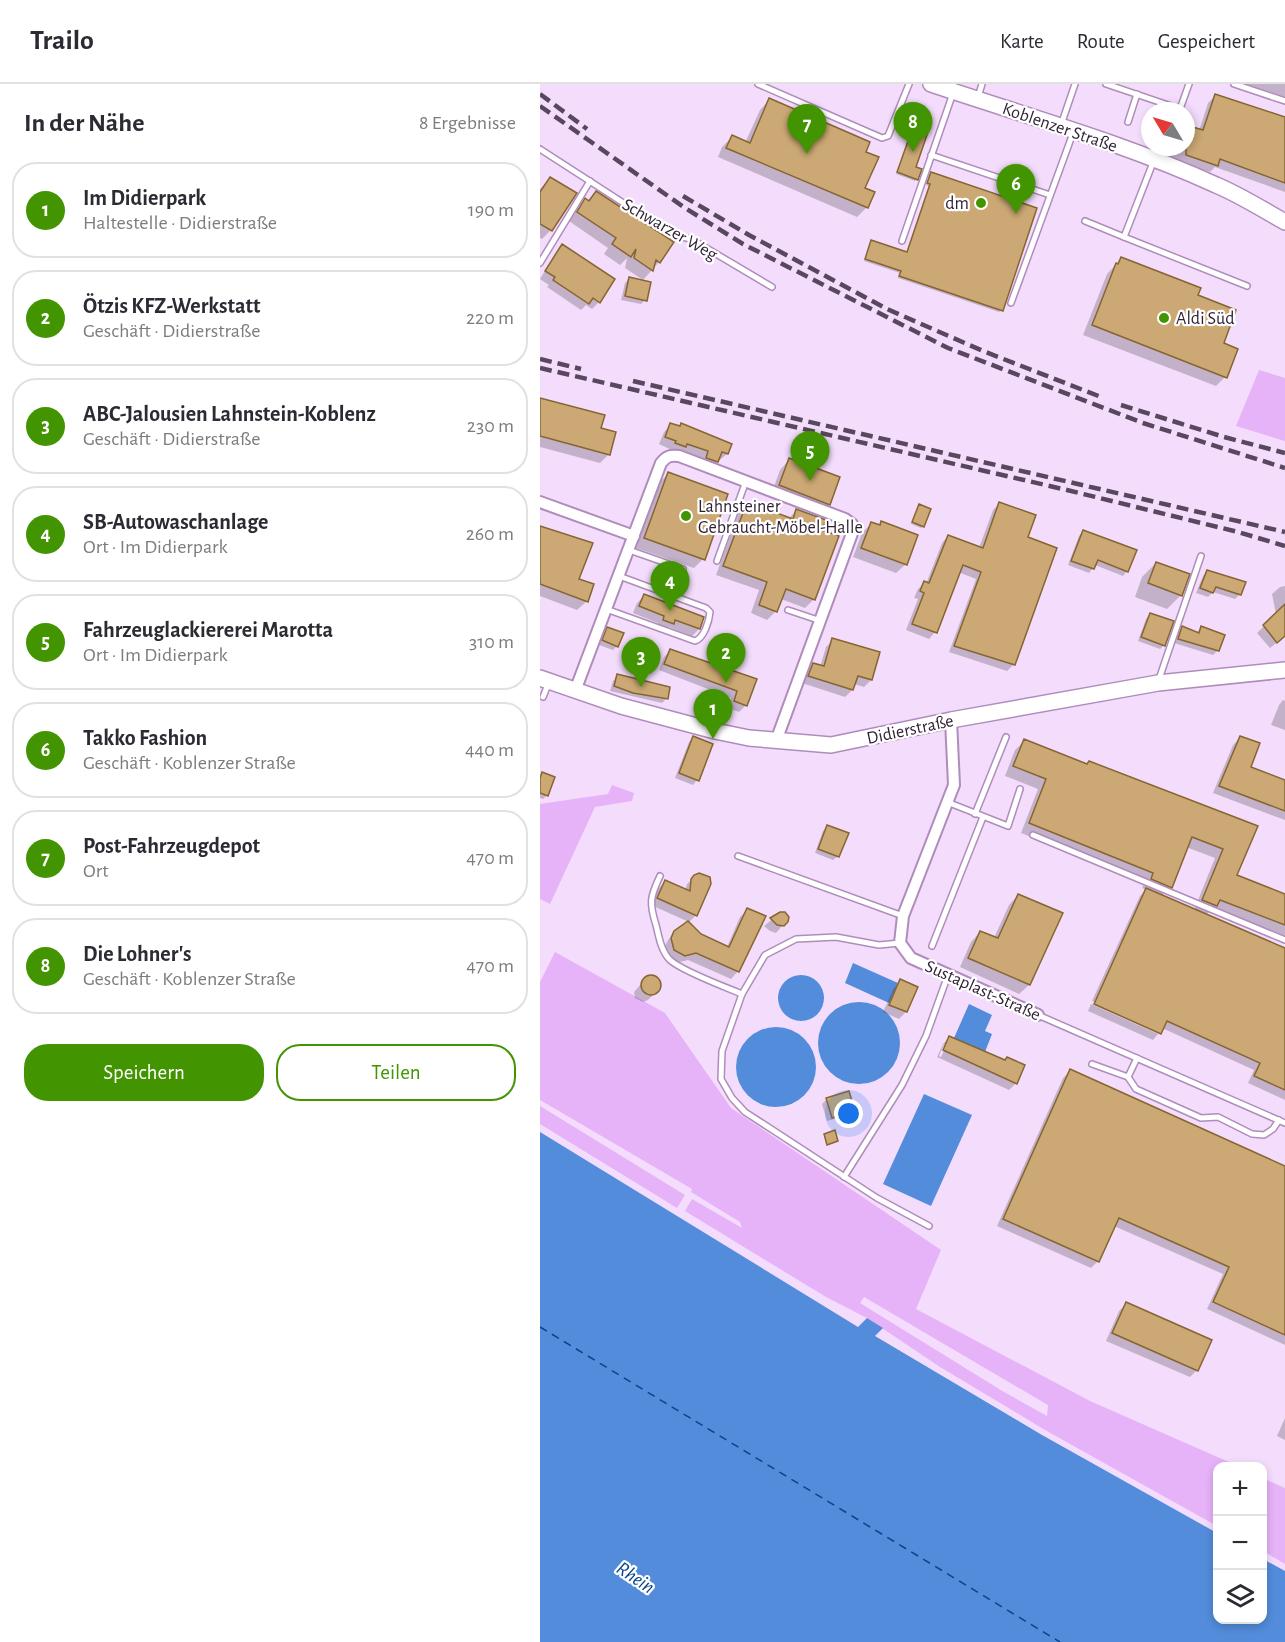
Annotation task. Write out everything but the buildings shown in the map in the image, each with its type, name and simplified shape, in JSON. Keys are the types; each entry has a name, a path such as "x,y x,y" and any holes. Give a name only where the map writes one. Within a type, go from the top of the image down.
{"street":[{"name":"Koblenzer Straße","path":"931,84 1154,160 1218,186 1285,222"},
{"path":"575,691 661,463 672,455 679,456 845,519 852,524 854,532 776,741"},
{"path":"540,502 634,536"},
{"name":"Didierstraße","path":"544,680 621,706 715,731 749,738 831,745 951,720 1158,683 1285,670"},
{"path":"900,943 903,916 954,785 951,720"},
{"name":"Sustaplast-Straße","path":"900,943 911,958 1038,1015"}],"lane":[{"path":"758,84 882,138 888,136 909,84"},
{"path":"978,99 982,84"},
{"path":"1011,303 1050,195 1067,129 1075,84"},
{"path":"1110,85 1180,109 1189,84"},
{"path":"1234,84 1285,101"},
{"path":"902,241 953,92"},
{"path":"1128,122 1137,94"},
{"name":"Schwarzer Weg","path":"540,149 673,235 691,239 772,287"},
{"path":"931,154 1050,195"},
{"path":"1124,237 1154,160"},
{"path":"540,263 590,181"},
{"path":"1085,221 1247,286"},
{"path":"717,561 746,481"},
{"path":"629,550 683,569"},
{"path":"1158,683 1201,556"},
{"path":"606,609 694,641 701,638 709,618 710,612 706,608 619,576"},
{"path":"788,610 820,621"},
{"path":"543,697 544,680"},
{"path":"975,814 1006,737"},
{"path":"947,802 1008,826 1020,789"},
{"path":"932,946 983,817"},
{"path":"1033,835 1285,940"},
{"path":"738,856 903,916"},
{"path":"660,876 651,895 651,907 663,950 680,966 742,994"},
{"path":"900,943 879,945 836,937 796,939 765,955 742,994 722,1051 721,1079 732,1098 745,1112 844,1177 929,1226"},
{"path":"844,1177 902,1085 926,1036 948,975"},
{"name":"Sustaplast-Straße","path":"1038,1015 1282,1121"},
{"path":"1128,1077 1137,1058"},
{"path":"1092,1064 1128,1077 1136,1089 1201,1118 1218,1117 1252,1134 1264,1135 1282,1121"}],"shaded area":[{"path":"1259,370 1285,378 1285,441 1236,426"},
{"path":"612,785 634,793 632,801 595,807 550,904 540,899 540,804 608,794"},
{"path":"555,952 665,1013 731,1108 941,1250 916,1309 1090,1401 1229,1462 1213,1462 1213,1524 1045,1430 940,1367 867,1318 826,1297 685,1211 692,1199 742,1228 740,1222 691,1192 692,1189 540,1100 540,982","holes":["864,1297 1048,1405 1047,1416 1004,1392 860,1303"]},
{"path":"540,1106 685,1195 677,1208 540,1124"},
{"path":"1267,1480 1285,1488 1285,1564 1267,1553"}],"water":[{"path":"853,963 898,983 889,1003 845,983"},
{"path":"801,975 817,982 824,998 817,1014 801,1021 785,1014 778,998 785,982"},
{"path":"859,1002 875,1005 888,1014 897,1027 900,1043 897,1059 888,1072 875,1081 859,1084 843,1081 830,1072 821,1059 818,1043 821,1027 830,1014 843,1005"},
{"path":"969,1004 992,1015 985,1031 992,1034 985,1052 954,1038"},
{"path":"776,1027 791,1030 804,1039 813,1052 816,1067 813,1082 804,1095 791,1104 776,1107 761,1104 748,1095 739,1082 736,1067 739,1052 748,1039 761,1030"},
{"path":"924,1094 972,1115 931,1206 883,1184"},
{"name":"Rhein","path":"540,1132 858,1327 867,1318 883,1328 875,1336 1042,1435 1213,1531 1213,1624 1267,1624 1267,1561 1285,1571 1285,1642 540,1642"}],"ferry route":[{"path":"540,1327 1060,1642"}],"railway":[{"path":"540,94 587,129"},
{"path":"540,106 685,208 743,244 948,348 1143,423 1285,468"},
{"path":"683,196 749,235 887,309 983,351 1101,397"},
{"path":"540,359 581,369"},
{"path":"540,368 1067,490 1238,532 1285,546"},
{"path":"633,381 1285,532"},
{"path":"1121,405 1285,453"}],"place":[{"name":"Die Lohner's","path":"913,152"},
{"name":"Post-Fahrzeugdepot","path":"807,154"},
{"name":"dm","path":"981,203"},
{"name":"Takko Fashion","path":"1016,214"},
{"name":"Aldi Süd","path":"1164,318"},
{"name":"Fahrzeuglackiererei Marotta","path":"810,481"},
{"name":"Lahnsteiner Gebraucht-Möbel-Halle","path":"686,516"},
{"name":"SB-Autowaschanlage","path":"670,611"},
{"name":"Ötzis KFZ-Werkstatt","path":"726,683"},
{"name":"ABC-Jalousien Lahnstein-Koblenz","path":"641,687"},
{"name":"Im Didierpark","path":"713,739"}]}
